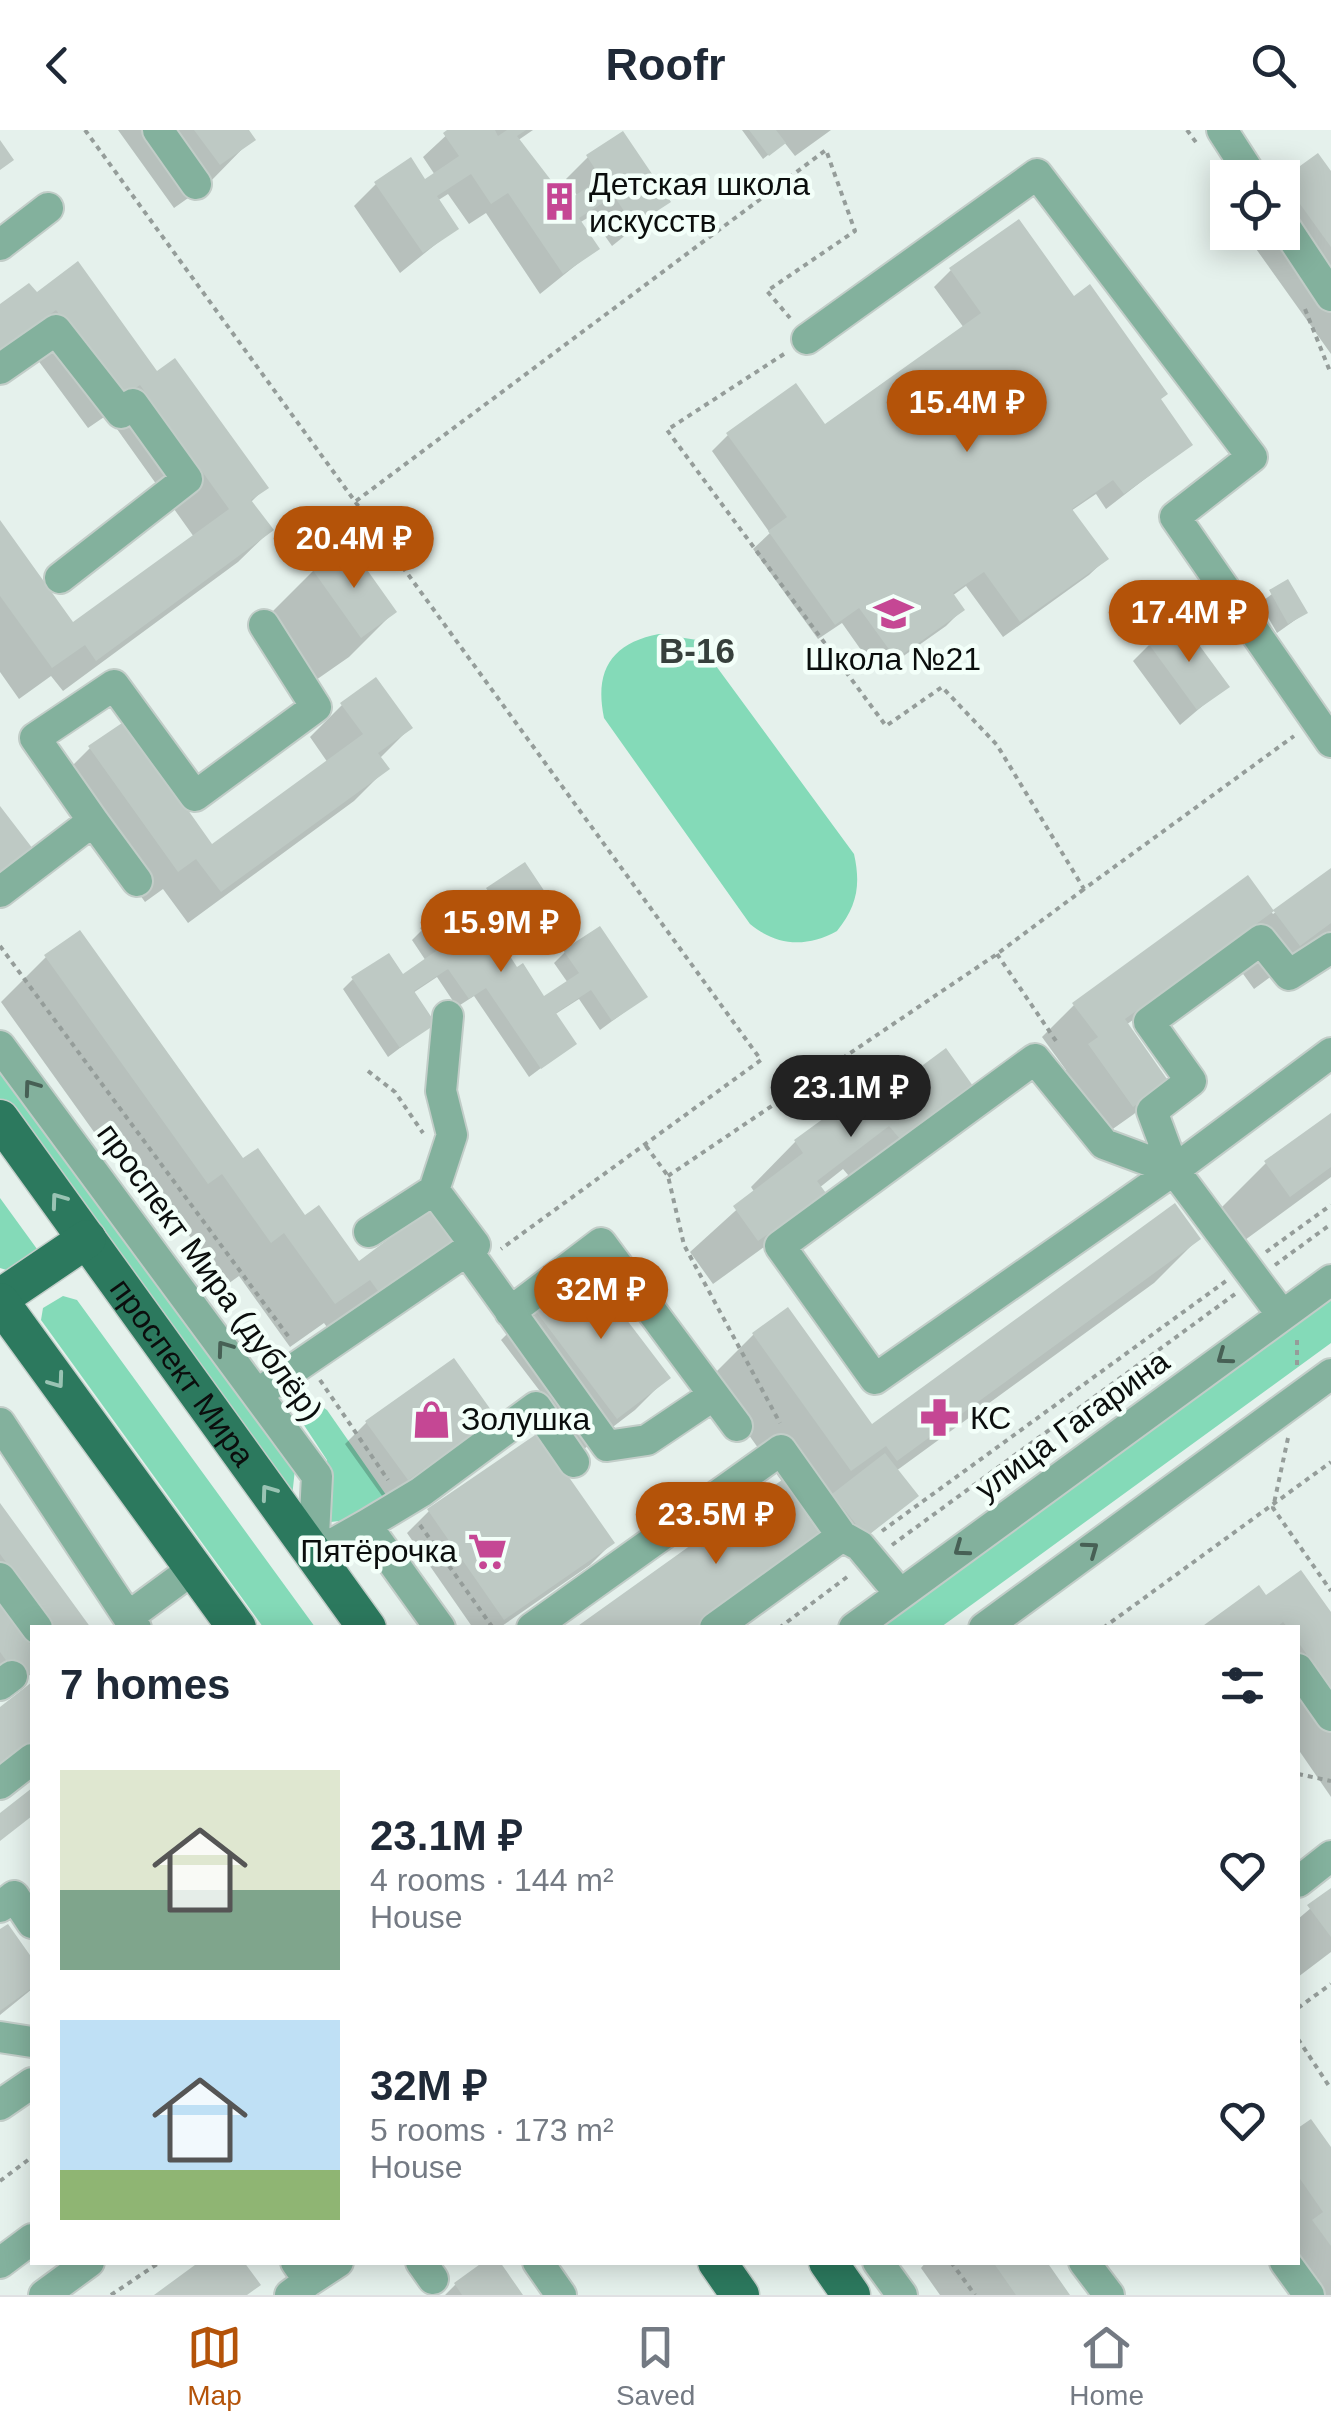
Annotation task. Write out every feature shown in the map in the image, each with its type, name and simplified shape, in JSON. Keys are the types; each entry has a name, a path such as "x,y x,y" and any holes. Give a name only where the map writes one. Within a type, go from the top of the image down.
{"main road":[{"name":"проспект Мира","path":"0,1118 365,1625"},
{"path":"87,1240 0,1300 235,1625"},
{"path":"719,2265 740,2295"},
{"path":"830,2265 852,2295"}],"street":[{"path":"158,130 196,184"},
{"path":"1222,130 1241,160"},
{"path":"807,339 1038,174 1252,457 1175,517 1323,731"},
{"path":"0,245 48,208"},
{"path":"1300,249 1331,296"},
{"path":"0,369 56,330 121,413 133,404 187,478 60,578"},
{"path":"137,881 35,738 114,685 195,796 316,706 264,625"},
{"path":"0,892 93,822"},
{"path":"1282,1315 1174,1170 1152,1111 1191,1081 1150,1022 1260,940 1289,975 1331,948"},
{"path":"369,1232 434,1190 452,1136 441,1090 448,1016"},
{"name":"проспект Мира (дублёр)","path":"0,1046 318,1476 313,1555"},
{"path":"1174,1170 1104,1144 1036,1059 780,1246 875,1378 1174,1170 1331,1053"},
{"path":"257,1394 472,1258 475,1245 434,1190"},
{"path":"510,1312 601,1243 737,1426"},
{"path":"472,1258 607,1446 647,1440 714,1395"},
{"name":"улица Гагарина","path":"858,1625 1331,1280"},
{"path":"994,1625 1027,1615 1331,1374"},
{"path":"313,1555 421,1492 536,1407 574,1462"},
{"path":"0,1422 132,1622 194,1569"},
{"path":"536,1625 781,1450 858,1548 900,1594"},
{"path":"366,1526 438,1625"},
{"path":"720,1625 858,1548"},
{"path":"0,1578 35,1625"},
{"path":"1300,1672 1331,1716"},
{"path":"0,1784 30,1761"},
{"path":"1300,1880 1331,1856"},
{"path":"0,1907 14,1896 30,1920"},
{"path":"0,2037 30,2042"},
{"path":"0,2105 30,2084"},
{"path":"0,2262 30,2240"},
{"path":"44,2295 86,2265"},
{"path":"298,2279 331,2265"},
{"path":"540,2265 561,2295"},
{"path":"880,2265 902,2295"},
{"path":"1086,2265 1108,2295"},
{"path":"1287,2265 1308,2295"}],"path":[{"path":"85,130 760,1060 645,1145 472,1258"},
{"path":"356,501 826,150 855,231 767,291 807,339 667,430 886,726 942,687 997,744 1084,889"},
{"path":"668,1176 980,966 1084,889 1323,731"},
{"path":"0,946 307,1362"},
{"path":"645,1145 668,1176 684,1245 788,1436"},
{"path":"858,1548 1251,1273 1331,1205"},
{"path":"781,1625 858,1548 1251,1273 1331,1224"},
{"path":"1107,1625 1331,1462"},
{"path":"1272,1508 1331,1591"},
{"path":"1300,1774 1331,1781"},
{"path":"1300,2007 1331,1984"},
{"path":"1300,2042 1331,2088"},
{"path":"0,2180 30,2158"},
{"path":"111,2295 156,2265"},
{"path":"953,2265 975,2295"}],"green space":[{"path":"659,634 697,640 854,854 856,895 837,931 814,940 792,942 771,937 750,924 604,718 602,686 610,661 629,644"},
{"path":"0,1052 295,1469 292,1497 0,1112"},
{"path":"0,1198 37,1249 33,1261 13,1272 0,1268"},
{"path":"1331,1290 1331,1343 944,1625 873,1625"},
{"path":"63,1296 77,1300 314,1625 262,1625 41,1320 43,1308"},
{"path":"307,1397 327,1410 391,1502 370,1517 331,1522 327,1460 296,1413"}],"building":[{"path":"194,130 249,130 256,140 220,165"},
{"name":"Детская школа искусств","path":"495,130 498,136 507,130 526,130 517,136 567,201 601,178 586,155 623,131 671,202 634,226 614,196 579,218 600,249 563,274 508,193 491,204 471,174 437,196 459,229 423,253 374,182 411,157 425,179 459,156 443,133"},
{"path":"749,130 776,130 786,143 769,156"},
{"path":"0,140 14,160 0,170"},
{"path":"1318,153 1331,171 1331,247 1300,204 1300,166"},
{"path":"1019,219 1074,296 1090,284 1168,394 1161,399 1193,445 1124,494 1113,480 1072,509 1109,559 1020,622 984,572 953,593 965,610 896,659 859,608 835,625 768,531 787,517 726,433 796,383 825,424 981,313 949,268"},
{"path":"78,261 157,371 175,358 269,488 251,500 274,530 96,661 85,645 52,668 0,596 0,520 73,622 229,509 140,385 121,398 56,310 0,351 0,304 29,283 37,292"},
{"path":"348,543 397,612 361,638 312,569"},
{"path":"1288,579 1308,613 1288,624 1269,590"},
{"path":"1180,619 1230,687 1197,710 1148,643"},
{"path":"376,677 413,728 378,753 390,769 221,892 196,859 178,872 88,746 125,721 212,844 363,734 340,703"},
{"path":"0,806 33,849 2,874 0,871"},
{"path":"525,862 547,895 494,931 517,967 523,963 544,996 579,973 563,950 600,926 648,997 612,1021 591,990 556,1013 577,1044 541,1069 486,988 469,999 448,969 414,991 436,1024 400,1048 351,977 389,953 403,974 436,951 420,928 457,903 475,930 502,913 486,888"},
{"path":"1331,868 1331,923 1300,946 1273,910"},
{"path":"1248,875 1274,911 1125,1019 1169,1082 1133,1107 1088,1044 1098,1037 1072,1003"},
{"path":"80,930 243,1158 258,1148 305,1215 319,1205 359,1261 430,1208 456,1244 383,1298 370,1280 335,1304 284,1233 271,1243 222,1174 208,1184 44,955"},
{"path":"946,1048 973,1086 900,1139 889,1126 817,1181 826,1193 758,1241 733,1206 803,1153 794,1140 864,1089 873,1102"},
{"path":"1331,1113 1331,1167 1290,1197 1264,1161"},
{"path":"1175,1203 1201,1239 897,1461 886,1446 851,1471 752,1333 788,1307 872,1424"},
{"path":"585,1265 671,1378 617,1419 532,1306"},
{"name":"Золушка","path":"454,1358 496,1417 408,1480 365,1421"},
{"path":"538,1433 615,1543 504,1620 427,1509"},
{"path":"885,1453 919,1496 866,1537 832,1494"},
{"path":"782,1480 823,1538 701,1625 579,1625"},
{"path":"0,1503 89,1625 52,1625 0,1554"},
{"path":"1301,1570 1331,1612 1331,1689 1300,1645 1300,1625 1283,1622 1204,1625 1259,1585 1266,1595"},
{"path":"0,1602 30,1644 30,1674 21,1681 0,1652"},
{"path":"30,1684 30,1745 0,1768 0,1707"},
{"path":"30,1790 30,1818 0,1841 0,1813"},
{"path":"1331,1888 1331,1937 1307,1905"},
{"path":"8,1924 30,1955 30,1989 0,2011 0,1929"},
{"path":"1311,2119 1331,2147 1331,2246 1312,2220 1323,2212 1300,2179 1300,2127"},
{"path":"195,2265 246,2265 261,2285 247,2295 154,2295"},
{"path":"479,2265 502,2265 523,2295 462,2295 454,2283"},
{"path":"995,2265 1049,2265 1070,2295 1016,2295"}],"place":[{"name":"Детская школа искусств","path":"559,202"},
{"name":"Школа №21","path":"893,614"},
{"name":"КС","path":"940,1418"},
{"name":"Золушка","path":"431,1419"},
{"name":"Пятёрочка","path":"487,1551"}],"district":[{"name":"В-16","path":"697,650"}]}
